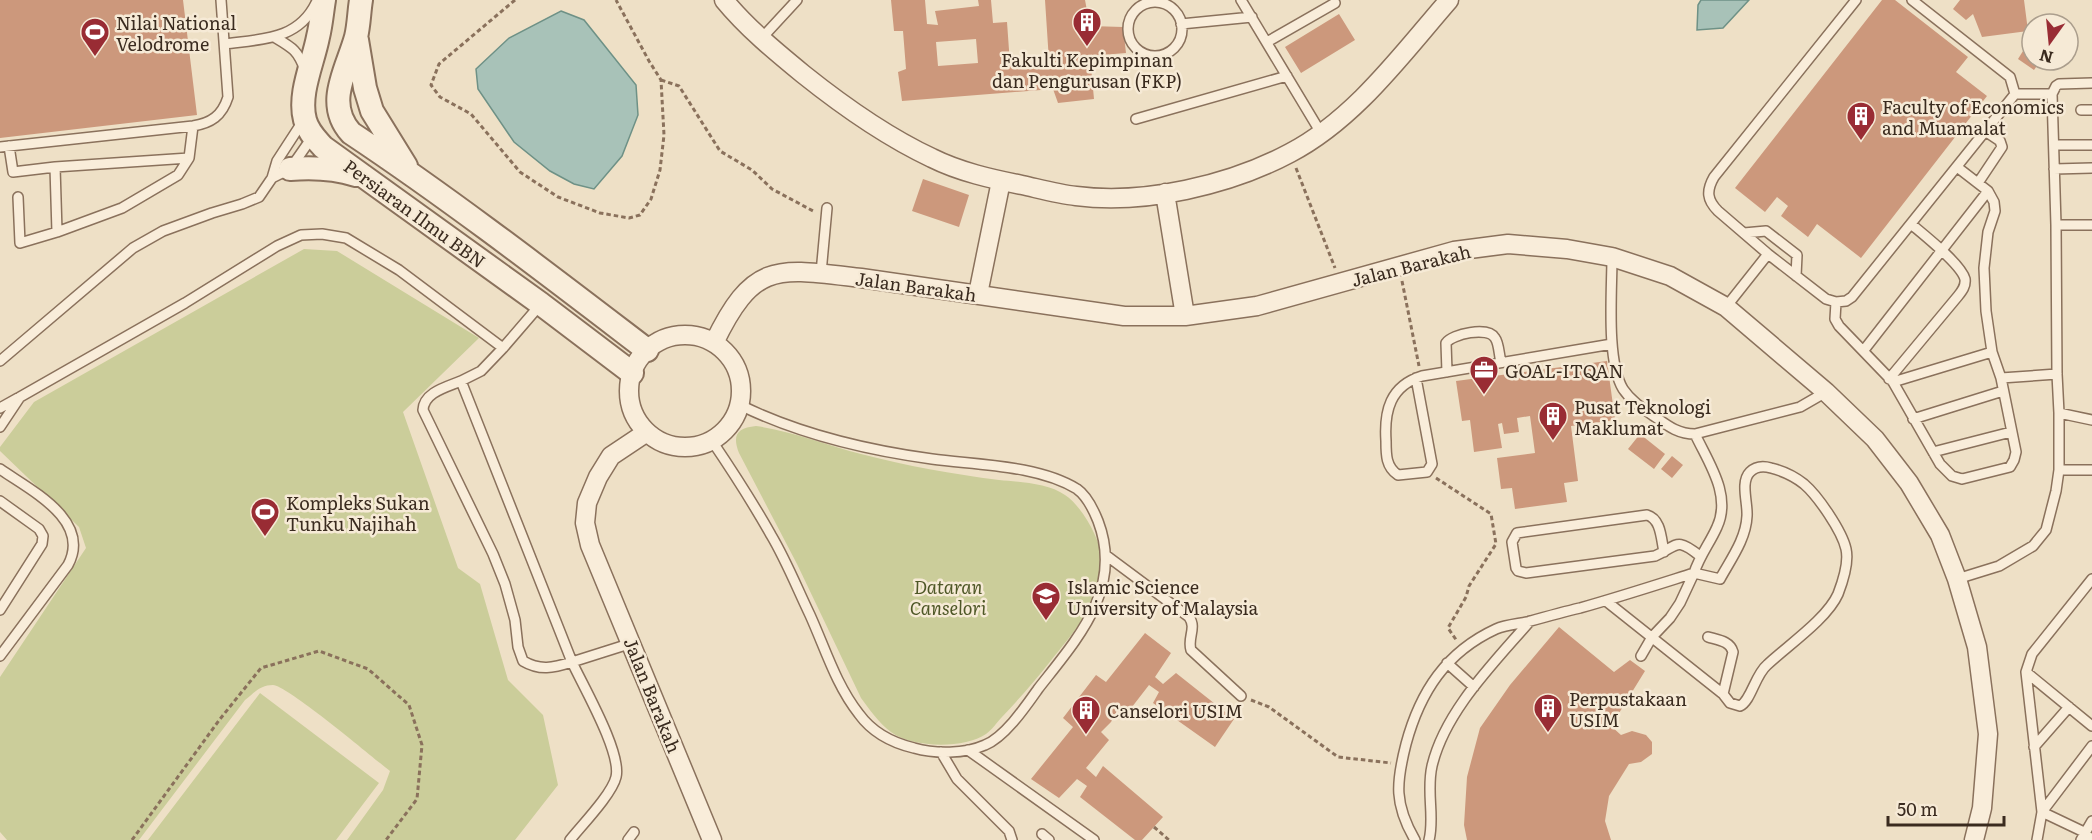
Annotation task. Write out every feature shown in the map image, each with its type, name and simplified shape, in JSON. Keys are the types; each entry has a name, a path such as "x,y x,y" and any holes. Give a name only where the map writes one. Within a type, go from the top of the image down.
{"street":[{"path":"308,127 303,108 306,83 318,38 324,0"},
{"name":"Persiaran Ilmu BBN","path":"361,0 356,35 339,88 338,113 344,125 351,133 410,172 647,350"},
{"path":"724,0 761,39 822,89 881,131 933,159 1001,181 1076,196 1122,198 1165,194 1225,180 1290,154 1332,125 1367,93 1449,0"},
{"path":"356,35 364,88 372,111 410,172"},
{"name":"Persiaran Ilmu BBN","path":"308,127 323,147 541,304 632,373"},
{"path":"280,169 312,167 342,171 360,177 389,194"},
{"path":"978,294 1001,181"},
{"path":"1165,194 1185,316"},
{"name":"Jalan Barakah","path":"714,343 728,315 746,290 760,279 779,273 821,273 1124,316 1185,316 1257,306 1454,251 1508,244 1567,249 1612,257 1670,276 1726,307 1826,392 1875,439 1909,483 1940,535 1957,579 1977,647 1988,734 1982,808 1974,840"},
{"path":"679,335 697,337 714,343 728,355 737,370 742,387 740,405 734,420 725,432 712,441 695,447 678,447 661,442 647,432 637,420 630,405 629,388 638,360 647,350 662,340 679,335"},
{"name":"Jalan Barakah","path":"647,432 611,456 598,477 587,503 585,523 590,545 712,840"}],"lane":[{"path":"189,158 55,166 13,172 5,147 193,126 210,122 225,107 228,97 221,0"},
{"path":"225,44 276,38 301,23 311,12 317,0"},
{"path":"761,39 797,0"},
{"path":"1241,0 1321,133"},
{"path":"1856,0 1714,177 1708,194 1711,204 1768,254 1826,299 1836,302 1846,301 1852,297 2015,94"},
{"path":"1911,0 2010,77 2015,94"},
{"path":"1157,2 1172,8 1181,24 1182,32 1177,44 1170,51 1160,55 1151,56 1140,52 1129,37 1128,22 1131,16 1135,10 1147,3 1157,2"},
{"path":"1267,42 1335,3"},
{"path":"1181,24 1252,17"},
{"path":"276,38 299,54 305,69 306,83"},
{"path":"1136,118 1287,76"},
{"path":"1957,579 1999,566 2034,546 2046,530 2059,470 2052,94 2055,86 2059,84 2092,83"},
{"path":"2015,94 2052,94"},
{"path":"2081,110 2092,110"},
{"path":"18,197 20,243 122,208 178,175 189,158 193,126"},
{"path":"0,361 134,248 163,231 259,197 308,127"},
{"path":"280,169 308,127"},
{"path":"1978,183 2002,147 2000,141 1985,131"},
{"path":"2054,146 2092,145"},
{"path":"55,166 57,232"},
{"path":"1836,302 1835,319 1839,326 1891,380 1940,464 1952,476 1959,479 2006,469 2013,464 2016,452 2001,378 1992,351 1986,311 1984,268 1988,232 1995,211 1994,202 1988,191 1957,167"},
{"path":"2054,169 2092,168"},
{"path":"1864,351 1988,191"},
{"path":"821,273 826,213"},
{"path":"1891,380 1963,290 1964,277 1941,249 1911,224"},
{"path":"2056,225 2092,225"},
{"path":"1744,233 1766,231 1797,255 1796,276"},
{"path":"0,408 185,303 290,239 314,234 346,238 399,270 503,348"},
{"path":"1726,307 1768,254"},
{"path":"1612,257 1612,344 1622,387 1632,400 1677,431 1695,434 1800,407 1826,392"},
{"path":"541,304 481,370 431,394 424,402 423,410 493,554 505,584 523,661 531,666 549,669 632,644"},
{"path":"1448,372 1445,347 1448,339 1455,335 1482,332 1491,334 1496,338 1501,362"},
{"path":"1419,377 1432,464 1427,472 1398,475 1388,464 1385,423 1392,398 1410,380 1419,377 1501,362 1612,344"},
{"path":"1891,380 1992,351"},
{"path":"2001,378 2057,374"},
{"path":"461,381 572,662 612,747 617,767 611,789 570,840"},
{"path":"1913,419 2003,391"},
{"path":"0,427 21,397"},
{"path":"712,441 772,537 841,686 860,716 877,732 892,741 917,749 941,752 968,750 986,745 998,736 1034,695 1083,630 1104,580 1107,556 1102,532 1093,508 1079,490 1050,477 1013,469 868,448 794,428 740,405"},
{"path":"2059,413 2092,420"},
{"path":"1933,452 2011,432"},
{"path":"1641,656 1652,637 1670,618 1680,603 1700,556 1718,526 1722,508 1721,489 1695,434"},
{"path":"1415,840 1406,825 1397,796 1401,764 1411,725 1431,684 1446,663 1463,648 1498,628 1606,601 1694,573 1720,579 1745,531 1748,507 1745,483 1748,473 1757,467 1781,470 1806,486 1838,528 1846,551 1844,573 1837,596 1799,638 1764,667 1745,703 1735,705 1730,703 1723,694 1606,601"},
{"path":"0,469 60,513 72,531 74,550 68,565 0,656"},
{"path":"2059,470 2092,470"},
{"path":"0,501 39,529 43,536 42,544 0,610"},
{"path":"1664,552 1657,521 1647,515 1517,533 1512,542 1516,568 1521,573 1655,556 1664,552 1672,545 1682,544 1700,556"},
{"path":"1107,556 1189,617 1193,627 1189,642 1191,650 1241,696"},
{"path":"2037,840 2042,812 2026,672 2032,654 2092,579"},
{"path":"1429,840 1432,828 1429,796 1432,766 1442,737 1474,687 1530,621"},
{"path":"1708,637 1726,643 1732,648 1723,694"},
{"path":"1446,663 1474,687"},
{"path":"2026,672 2092,726"},
{"path":"2034,747 2069,707"},
{"path":"2042,812 2092,746"},
{"path":"968,750 1094,840"},
{"path":"941,752 957,779 1009,831 1012,840"},
{"path":"2042,812 2092,840"},
{"path":"2082,836 2092,820"}],"path":[{"path":"515,0 439,64 430,85 440,97 471,114 520,172 558,197 600,213 629,218 640,215 651,199 660,170 664,135 662,80 616,0"},
{"path":"662,80 679,86 720,151 752,170 772,189 826,213"},
{"path":"1290,154 1341,284"},
{"path":"1398,265 1419,377"},
{"path":"1427,472 1491,514 1496,544 1469,586 1466,597 1448,628 1463,648"},
{"path":"132,840 220,719 261,668 319,651 368,669 409,705 422,745 417,799 386,840"},
{"path":"1241,696 1269,706 1338,757 1401,764"},
{"path":"1154,827 1169,840"}],"green space":[{"name":"Kompleks Sukan Tunku Najihah","path":"304,249 337,251 479,338 403,412 458,568 480,584 508,680 543,715 558,785 515,840 347,840 383,790 390,771 295,697 282,688 268,685 245,700 139,840 7,840 0,832 0,677 86,548 79,527 0,451 0,447 34,402"},
{"name":"Dataran Canselori","path":"756,426 783,431 912,466 1024,482 1050,488 1065,495 1084,515 1098,543 1102,560 1098,589 1092,603 1085,616 1043,670 986,734 976,739 952,744 924,744 912,741 891,732 878,720 861,698 797,564 739,453 736,437 740,431"},
{"path":"260,693 379,783 336,840 148,840"}],"shaded area":[{"path":"1701,0 1749,0 1723,28 1697,30 1698,5"},
{"path":"561,11 584,20 636,85 638,115 622,156 594,189 574,184 550,171 514,142 478,89 476,69 509,38"}],"building":[{"name":"Nilai National Velodrome","path":"0,0 183,0 197,115 0,138"},
{"name":"Fakulti Kepimpinan dan Pengurusan (FKP)","path":"891,0 925,0 927,24 938,25 935,11 979,6 978,0 991,0 993,23 1007,22 1010,64 1049,61 1045,0 1085,0 1090,26 1123,27 1126,53 1090,56 1094,99 1058,103 1053,89 902,101 898,72 906,69 903,31 894,31","holes":["976,39 978,63 938,66 936,42"]},
{"name":"Faculty of Economics and Muamalat","path":"1882,0 1895,0 1968,57 1956,72 1987,96 1861,258 1817,224 1808,237 1781,216 1788,206 1777,197 1765,212 1735,188"},
{"path":"1960,0 2024,0 2026,12 2020,12 2020,32 1982,37 1973,14 1966,20 1953,9"},
{"path":"1339,14 1355,40 1301,73 1285,47"},
{"path":"923,179 969,195 959,227 912,211"},
{"name":"Pusat Teknologi Maklumat","path":"1607,361 1615,420 1571,426 1578,481 1564,483 1567,502 1515,509 1512,488 1501,489 1497,458 1535,453 1530,416 1517,418 1519,432 1504,434 1502,423 1498,424 1502,448 1474,452 1470,420 1462,421 1456,381"},
{"path":"1640,434 1665,454 1654,469 1628,449"},
{"path":"1672,456 1683,465 1672,478 1661,469"},
{"name":"Perpustakaan USIM","path":"1559,627 1614,672 1630,660 1645,671 1611,726 1621,735 1632,731 1646,735 1652,742 1652,754 1641,762 1629,764 1609,796 1605,821 1611,840 1467,840 1464,825 1467,777 1480,728 1510,685"},
{"name":"Canselori USIM","path":"1145,633 1171,653 1155,677 1163,684 1176,673 1234,719 1215,747 1153,703 1159,692 1149,685 1125,716 1117,711 1111,722 1101,732 1109,740 1086,768 1096,777 1103,766 1163,817 1142,840 1135,840 1080,797 1087,786 1077,779 1059,798 1031,779 1073,727 1063,718 1096,675 1106,682"}],"place":[{"name":"Fakulti Kepimpinan dan Pengurusan (FKP)","path":"1087,48"},
{"name":"Nilai National Velodrome","path":"95,58"},
{"name":"Faculty of Economics and Muamalat","path":"1861,142"},
{"name":"GOAL-ITQAN","path":"1484,396"},
{"name":"Pusat Teknologi Maklumat","path":"1553,442"},
{"name":"Kompleks Sukan Tunku Najihah","path":"265,538"},
{"name":"Islamic Science University of Malaysia","path":"1046,622"},
{"name":"Perpustakaan USIM","path":"1548,734"},
{"name":"Canselori USIM","path":"1086,736"}]}
